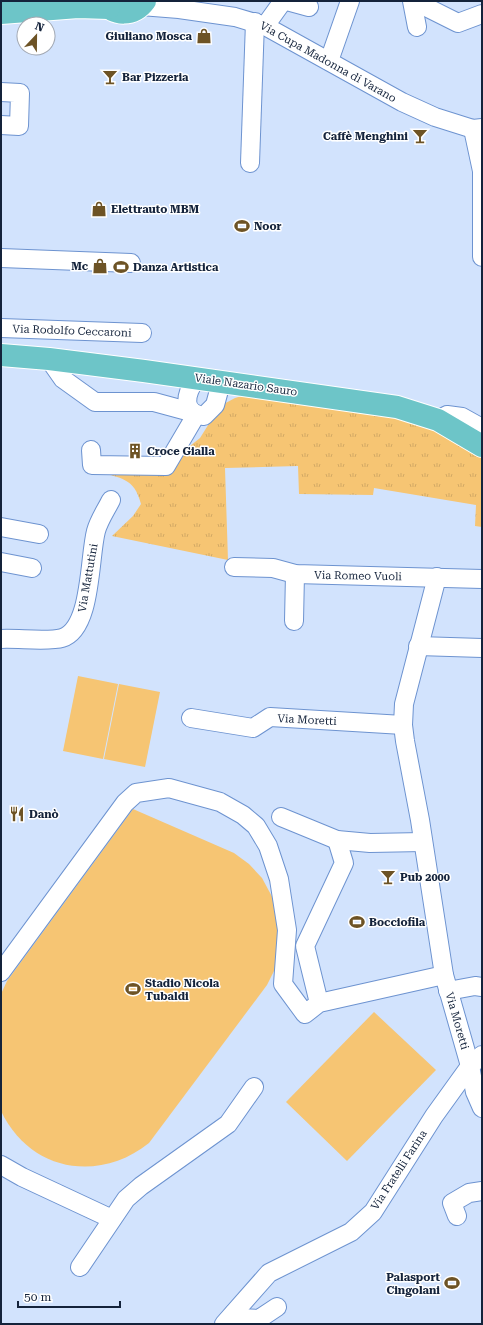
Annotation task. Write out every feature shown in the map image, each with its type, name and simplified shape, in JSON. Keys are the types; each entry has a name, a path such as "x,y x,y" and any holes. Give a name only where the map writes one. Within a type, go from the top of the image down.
{"main road":[{"path":"1,13 56,5 95,4 122,13 135,10 143,4"},
{"name":"Viale Nazario Sauro","path":"1,356 49,359 397,407 438,420 482,446"}],"street":[{"path":"250,163 260,24 283,1"},
{"path":"287,1 309,7"},
{"path":"329,61 350,1"},
{"path":"413,1 458,23 482,14"},
{"path":"413,1 416,27"},
{"name":"Via Cupa Madonna di Varano","path":"143,4 217,8 235,17 260,24 402,102 435,117 477,128"},
{"path":"1,92 20,93 19,126 1,125"},
{"path":"477,128 482,171 482,257"},
{"path":"1,258 131,262"},
{"name":"Via Rodolfo Ceccaroni","path":"1,328 142,333"},
{"path":"49,359 63,380 95,402 154,402 204,416 215,405 221,383"},
{"path":"194,414 188,405 187,396 190,387 196,379"},
{"path":"91,450 92,465 166,466 194,414"},
{"path":"438,420 447,415 462,417 482,428"},
{"name":"Via Mattutini","path":"1,639 56,639 68,636 76,628 83,609 96,530 111,500"},
{"path":"1,527 39,534"},
{"path":"1,562 32,568"},
{"name":"Via Romeo Vuoli","path":"234,567 273,568 295,574 482,579"},
{"path":"294,621 295,574"},
{"name":"Via Moretti","path":"437,577 404,704 403,725 446,983 476,1061 475,1092 482,1108"},
{"path":"418,646 482,648"},
{"name":"Via Moretti","path":"191,718 253,728 270,718 403,725"},
{"path":"1,972 125,803 136,793 169,788 220,802 243,815 256,826 268,846 279,879 286,930 283,984 305,1014 319,1003 446,983 482,987"},
{"path":"281,817 337,840 370,843 423,842"},
{"path":"319,1003 305,946 344,863 337,840"},
{"name":"Via Fratelli Farina","path":"229,1318 269,1273 351,1232 373,1212 434,1116 476,1061"},
{"path":"80,1267 126,1199 141,1186 228,1124 254,1087"},
{"path":"1,1165 22,1177 112,1219"},
{"path":"457,1216 452,1203 469,1193 482,1191"},
{"path":"229,1318 260,1319 277,1307"}],"green space":[{"path":"248,394 397,418 431,429 462,444 482,457 482,527 475,526 476,505 374,488 373,495 299,494 298,466 225,468 228,560 112,536 133,516 141,504 135,489 125,480 97,471 165,473 190,446 200,438 220,406 235,398"},
{"path":"78,676 118,684 103,759 63,751"},
{"path":"119,684 160,692 145,767 104,759"},
{"name":"Stadio Nicola Tubaldi","path":"133,809 234,853 249,864 262,878 276,904 279,918 278,963 267,985 149,1143 129,1156 109,1163 88,1167 67,1165 47,1158 29,1147 14,1132 1,1111 1,994 7,981"},
{"path":"374,1012 436,1070 347,1161 286,1102"}],"place":[{"name":"Giuliano Mosca","path":"204,36"},
{"name":"Bar Pizzeria","path":"110,77"},
{"name":"Caffè Menghini","path":"420,136"},
{"name":"Elettrauto MBM","path":"99,209"},
{"name":"Noor","path":"242,226"},
{"name":"Mc","path":"100,266"},
{"name":"Danza Artistica","path":"121,267"},
{"name":"Croce Gialla","path":"135,451"},
{"name":"Danò","path":"17,814"},
{"name":"Pub 2000","path":"388,877"},
{"name":"Bocciofila","path":"357,922"},
{"name":"Stadio Nicola Tubaldi","path":"133,989"},
{"name":"Palasport Cingolani","path":"452,1283"}]}
